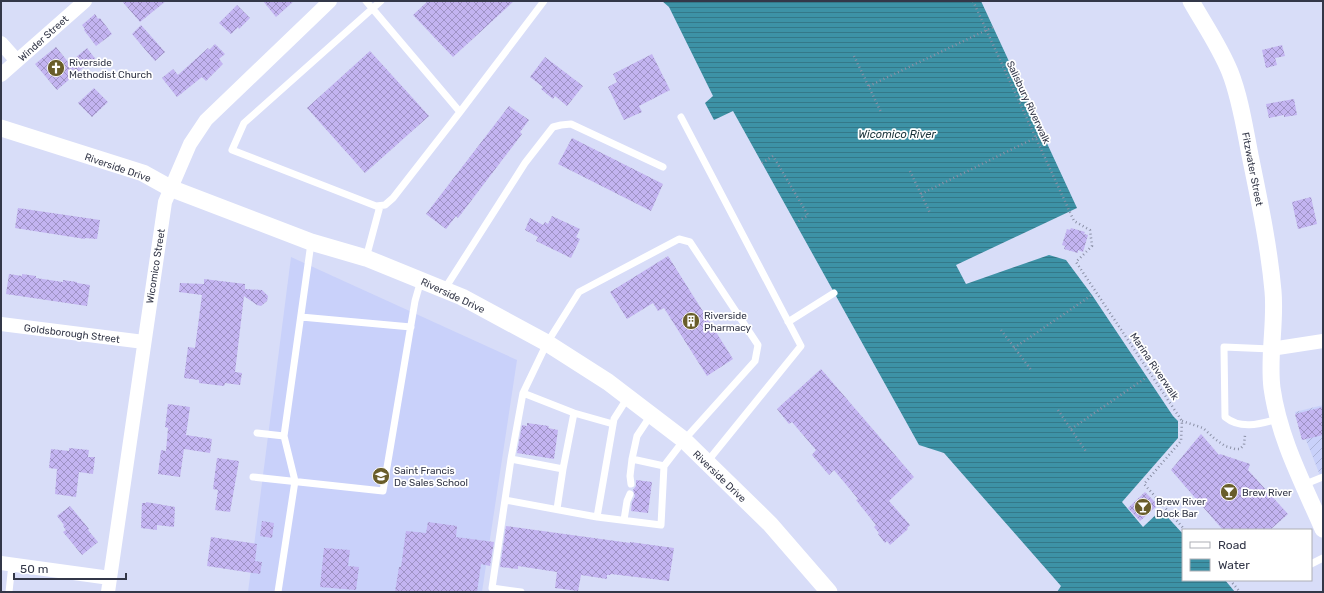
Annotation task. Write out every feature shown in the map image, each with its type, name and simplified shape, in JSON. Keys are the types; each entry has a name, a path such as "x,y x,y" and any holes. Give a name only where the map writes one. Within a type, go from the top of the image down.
{"street":[{"name":"Winder Street","path":"1,75 85,1"},
{"name":"Wicomico Street","path":"109,585 164,202 190,144 206,120 330,1"},
{"name":"Fitzwater Street","path":"1191,1 1216,42 1230,73 1241,109 1264,222 1273,292 1271,349 1272,387 1279,419 1289,452 1323,529"},
{"path":"1,43 18,61"},
{"name":"Riverside Drive","path":"1,128 143,173 170,188 311,242 366,258 462,297 547,343 608,382 684,440 770,524 829,592"},
{"name":"Goldsborough Street","path":"1,324 144,342"},
{"path":"1271,349 1323,341"},
{"path":"7,563 109,585"}],"lane":[{"path":"366,1 460,112"},
{"path":"381,1 244,123 232,150 376,206 385,205 393,198 544,1"},
{"path":"681,117 801,346 706,462"},
{"path":"444,290 525,163 553,127 571,124 663,167"},
{"path":"366,258 380,206"},
{"path":"505,500 597,517 661,525 664,466 684,440 755,361 758,345 690,242 678,239 579,292 547,343 523,393 511,459 492,588 521,592"},
{"path":"278,592 295,481 284,436 311,242"},
{"path":"253,477 383,491 415,301 421,280"},
{"path":"788,322 834,293"},
{"path":"301,317 411,327"},
{"path":"1271,349 1224,347 1225,417 1231,422 1245,425 1256,425 1279,419"},
{"path":"523,393 574,413 613,424"},
{"path":"597,517 614,419 628,397"},
{"path":"557,509 574,413"},
{"path":"629,481 636,436 651,415"},
{"path":"257,433 284,436"},
{"path":"511,459 563,469"},
{"path":"632,459 664,466"},
{"path":"1304,485 1323,477"},
{"path":"624,520 627,496"},
{"path":"1312,564 1323,558"},
{"path":"7,563 9,592"}],"path":[{"name":"Salisbury Riverwalk","path":"973,1 1070,211"},
{"path":"869,86 993,28"},
{"path":"854,56 881,112"},
{"path":"921,194 1043,134"},
{"path":"762,163 773,156 808,215 796,223"},
{"path":"910,171 930,213"},
{"name":"Marina Riverwalk","path":"1070,211 1077,223 1090,230 1092,246 1076,262 1182,421"},
{"path":"1014,348 1092,295"},
{"path":"1001,330 1032,371"},
{"path":"1071,429 1147,377"},
{"path":"1058,410 1087,453"},
{"path":"1184,529 1144,484 1181,441 1182,421 1203,428 1215,439 1234,449 1240,449 1244,445 1245,425"},
{"path":"1231,581 1240,592"}],"shaded area":[{"name":"Saint Francis De Sales School","path":"291,257 517,360 482,592 248,592"},
{"path":"1323,405 1323,483 1295,412"}],"water":[{"name":"Wicomico River","path":"662,1 981,1 1077,208 956,265 966,284 1049,255 1066,260 1092,295 1173,416 1178,421 1178,438 1122,502 1143,527 1161,510 1182,533 1182,581 1226,581 1235,592 1057,592 1061,586 944,453 919,445 733,111 714,120 705,103 713,96 669,7"}],"building":[{"path":"122,1 166,1 140,22"},
{"path":"263,1 294,1 276,17"},
{"path":"428,1 514,1 453,57 413,15"},
{"path":"237,5 250,18 239,29 238,27 231,34 219,23"},
{"path":"95,14 98,19 100,18 112,34 96,46 82,25"},
{"path":"141,25 165,52 155,61 132,34"},
{"path":"215,44 225,54 219,59 223,64 206,81 202,77 177,97 162,78 173,69 178,75 208,48 209,50"},
{"path":"1282,45 1285,56 1275,58 1277,65 1266,68 1262,50"},
{"name":"Riverside Methodist Church","path":"56,47 69,63 87,48 97,61 87,68 85,66 57,90 35,64"},
{"path":"370,51 429,116 365,173 307,108"},
{"path":"652,54 670,90 639,106 642,112 624,120 608,87 617,82 613,74"},
{"path":"545,57 583,86 567,106 555,96 553,99 541,89 543,87 530,77"},
{"path":"94,88 108,102 92,117 78,103"},
{"path":"1294,99 1297,115 1284,117 1284,115 1269,118 1266,104"},
{"path":"509,106 529,120 520,132 522,134 458,218 456,216 446,229 426,214"},
{"path":"572,138 663,184 651,211 558,164"},
{"path":"1311,197 1317,224 1298,229 1292,202"},
{"path":"18,208 100,220 97,239 85,239 15,228"},
{"path":"552,216 580,229 576,237 580,239 571,258 536,241 538,237 525,230 530,218 543,225 545,222 548,224"},
{"path":"1071,228 1085,232 1084,234 1088,235 1083,252 1078,250 1078,253 1064,249 1065,246 1062,245 1067,229 1070,230"},
{"name":"Riverside Pharmacy","path":"668,256 733,359 707,376 664,308 658,311 653,303 627,319 610,292"},
{"path":"9,274 22,276 22,274 36,276 36,278 63,282 63,280 90,285 87,306 6,294"},
{"path":"204,279 245,284 245,289 262,290 268,296 267,301 261,306 244,296 235,372 242,373 240,385 225,383 224,386 199,383 199,380 184,378 188,347 195,348 202,295 179,292 180,283 204,284"},
{"path":"821,369 914,477 889,501 910,525 907,528 908,529 890,545 887,541 885,543 878,534 879,533 874,527 876,525 856,500 858,499 834,470 829,475 812,455 816,450 792,422 789,424 777,409"},
{"path":"168,404 190,407 186,435 212,439 210,453 184,449 180,477 158,474 161,450 166,451 168,428 165,427"},
{"path":"1323,407 1323,435 1302,440 1295,414"},
{"path":"527,423 549,426 548,428 558,430 554,459 517,453 522,425 527,426"},
{"name":"Brew River","path":"1201,434 1219,455 1220,454 1250,464 1248,470 1288,514 1271,529 1222,529 1171,470"},
{"path":"69,448 89,450 88,457 95,457 93,474 79,472 76,497 55,494 57,469 49,468 51,449 69,451"},
{"path":"217,458 239,461 230,512 215,510 218,490 213,489"},
{"path":"636,480 652,482 648,513 631,511 632,502 635,496 633,490 636,486"},
{"name":"Brew River Dock Bar","path":"1145,492 1158,505 1140,521 1128,508"},
{"path":"146,502 175,507 174,527 157,525 157,530 141,528 142,503"},
{"path":"70,506 98,542 82,555 63,532 66,530 57,516"},
{"path":"262,521 274,523 272,538 260,536"},
{"path":"428,522 457,526 456,537 494,542 490,566 481,564 477,592 395,592 399,567 401,567 406,531 426,533"},
{"path":"506,526 674,548 669,581 611,574 607,575 607,579 581,575 578,591 555,588 557,572 518,566 518,569 500,567"},
{"path":"211,537 257,544 255,561 262,562 260,574 207,566"},
{"path":"324,548 350,550 348,566 359,567 356,590 320,587"}],"place":[{"name":"Riverside Methodist Church","path":"56,68"},
{"name":"Riverside Pharmacy","path":"691,321"},
{"name":"Saint Francis De Sales School","path":"381,476"},
{"name":"Brew River","path":"1229,492"},
{"name":"Brew River Dock Bar","path":"1143,507"}]}
